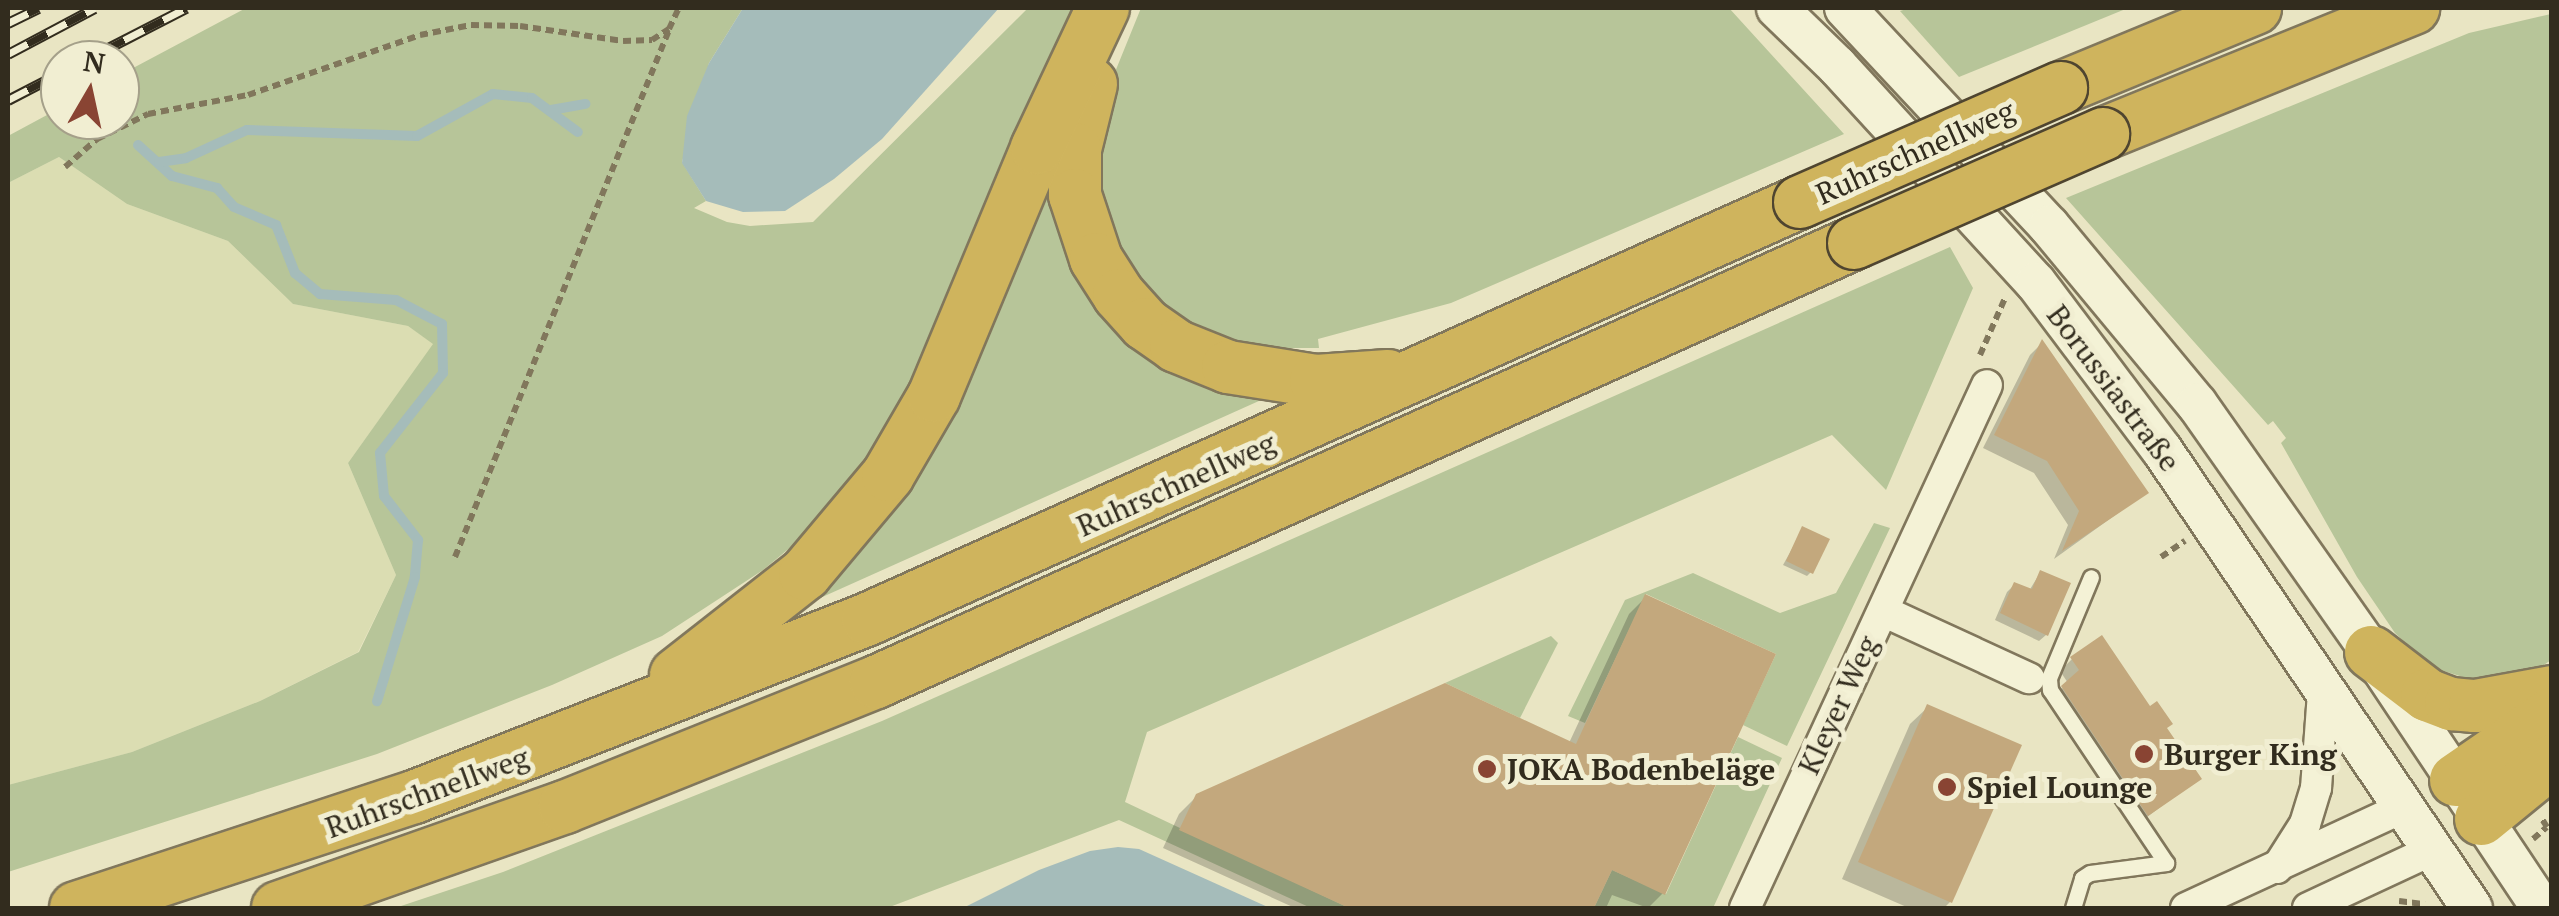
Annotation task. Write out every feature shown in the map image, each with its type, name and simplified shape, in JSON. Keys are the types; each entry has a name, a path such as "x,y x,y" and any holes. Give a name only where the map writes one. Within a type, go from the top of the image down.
{"highway":[{"path":"552,747 644,698 764,610 806,574 888,475 934,396 1051,115 1103,8"},
{"path":"1124,8 1104,45 1078,125 1075,194 1096,259 1119,295 1146,324 1176,346 1228,366 1316,380 1388,376 1480,348"},
{"name":"Ruhrschnellweg","path":"76,908 348,821 552,747 868,619 1800,202 2255,8"},
{"name":"Ruhrschnellweg","path":"278,908 565,807 876,682 1854,242 2104,134 2413,8"},
{"path":"2371,652 2427,695 2451,704 2475,706 2552,692"},
{"path":"2468,799 2552,714"},
{"path":"2468,799 2552,762"}],"main road":[{"name":"Borussiastraße","path":"1777,8 1838,66 2036,283 2162,450 2472,908"},
{"name":"Borussiastraße","path":"1846,8 2142,332 2230,447 2542,908"},
{"path":"2402,808 2468,799"},
{"path":"2430,851 2468,799"}],"street":[{"name":"Kleyer Weg","path":"1745,908 1883,611 1980,378"},
{"name":"Kleyer Weg","path":"1883,611 2029,678"},
{"path":"2277,868 2305,824 2316,788 2323,692"},
{"path":"2186,908 2402,808"},
{"path":"2308,908 2430,851"}],"lane":[{"path":"2072,908 2082,878 2090,873 2166,863 2050,690 2050,678 2091,577"}],"path":[{"path":"454,557 680,8"},
{"path":"65,166 96,138 148,114 248,96 420,35 471,25 520,26 623,41 652,40 669,29"},
{"path":"1980,378 2008,293"},
{"path":"2161,557 2190,537"},
{"path":"2394,902 2420,902 2436,908"}],"green space":[{"path":"246,8 743,8 709,63 682,162 706,201 694,208 727,222 750,226 813,222 1028,8 1088,8 900,409 840,495 803,537 763,570 662,636 552,685 377,754 8,872 8,785 132,752 260,701 359,652 396,575 348,463 433,344 408,326 293,304 228,241 127,204 59,157 8,183 8,136 40,119 40,140 140,140 140,64"},
{"path":"1141,8 1729,8 1844,134 1451,303 1318,339 1319,348 1279,348 1206,334 1158,303 1118,252 1095,188 1100,109"},
{"path":"2128,8 1959,77 1900,11"},
{"path":"2551,14 2551,660 2526,677 2479,682 2431,667 2395,633 2357,577 2281,443 2286,438 2273,421 2268,425 2066,198 2469,33"},
{"path":"59,157 127,204 228,241 293,304 408,326 434,344 348,463 396,575 358,652 260,701 132,752 8,785 8,183"},
{"path":"1050,164 1160,365 1188,380 1270,396 800,607"},
{"path":"1950,247 1973,288 1886,490 1832,435 1147,732 1125,802 1349,908 1311,908 1119,820 887,908 395,908 503,872 882,721"},
{"path":"1874,523 1890,528 1787,746 1743,725 1776,654 1646,594 1585,723 1568,716 1625,600 1693,573 1780,613 1836,593"},
{"path":"1551,636 1558,643 1520,718 1445,683"},
{"path":"1738,737 1782,758 1713,908 1594,908 1612,870 1666,894"}],"water":[{"path":"743,8 999,8 882,139 834,179 785,211 743,212 706,201 682,163 687,116 709,63"},
{"path":"1139,849 1270,908 963,908 1039,870 1090,851"}],"building":[{"path":"2042,339 2149,493 2062,551 2079,511 2047,461 1994,435"},
{"path":"1802,526 1830,539 1813,574 1786,561"},
{"path":"2040,570 2071,583 2048,636 2000,613 2014,582 2032,589"},
{"name":"JOKA Bodenbeläge","path":"1645,594 1776,654 1665,895 1612,870 1594,908 1349,908 1179,830 1196,794 1445,683 1576,744"},
{"name":"Burger King","path":"2102,635 2150,706 2157,701 2173,724 2167,728 2202,779 2148,816 2061,686 2079,670 2070,657"},
{"name":"Spiel Lounge","path":"1927,704 2022,745 1952,903 1858,862"}],"waterway":[{"path":"159,162 186,158 247,130 417,136 493,94 532,98 578,132"},
{"path":"551,110 585,104"},
{"path":"138,145 172,176 217,188 234,207 276,225 295,273 320,294 396,300 442,324 443,373 380,453 384,496 418,540 415,577 377,701"}],"railway":[{"path":"8,23 39,8"},
{"path":"8,54 95,8"},
{"path":"124,40 186,8"},
{"path":"8,100 40,83"}],"place":[{"name":"Burger King","path":"2144,754"},
{"name":"JOKA Bodenbeläge","path":"1487,769"},
{"name":"Spiel Lounge","path":"1947,787"}]}
